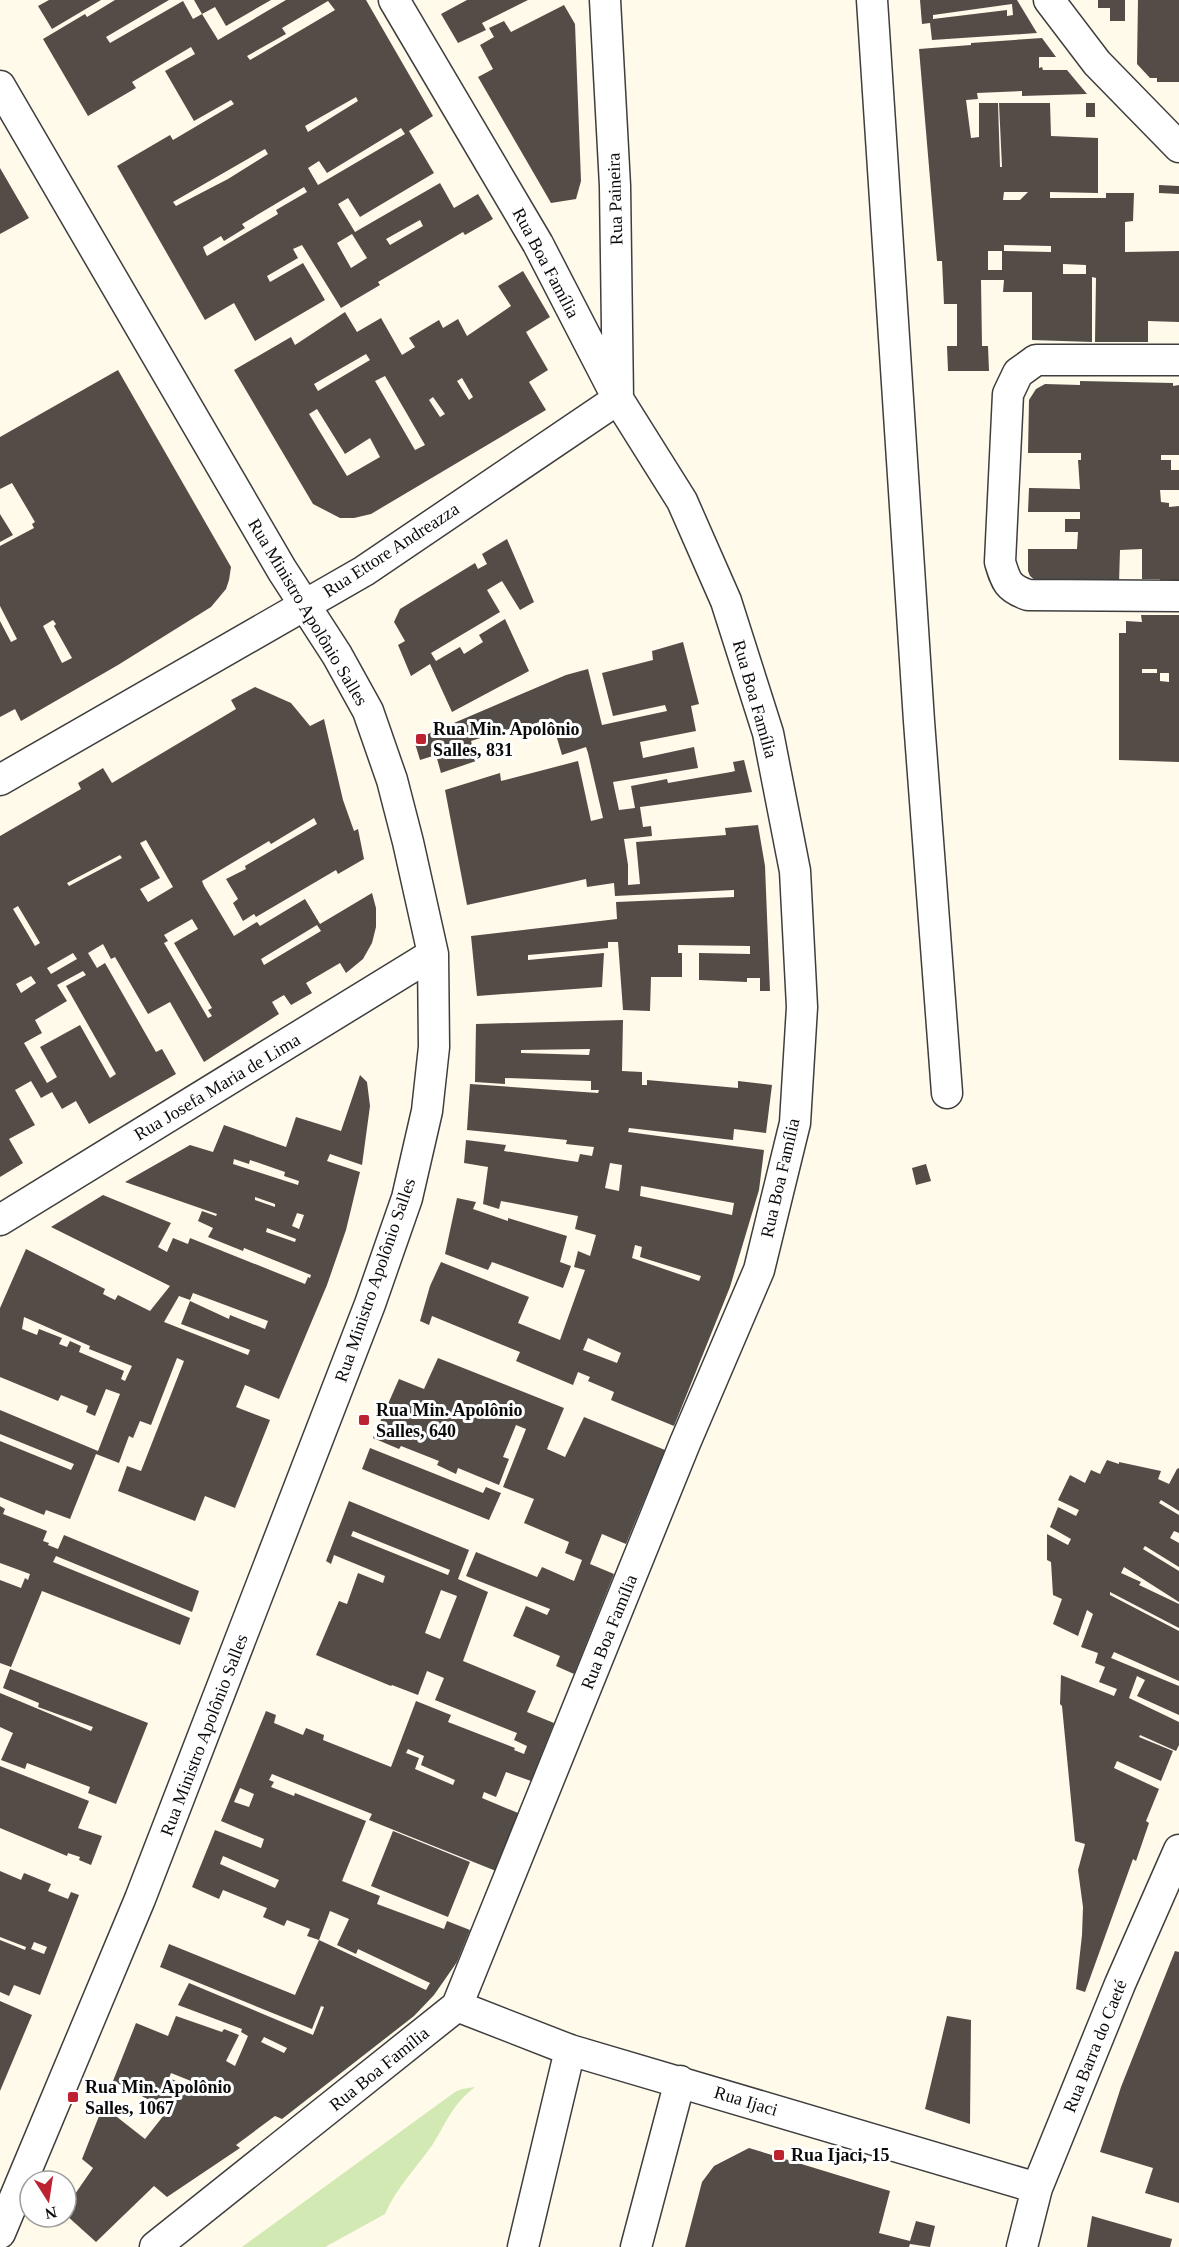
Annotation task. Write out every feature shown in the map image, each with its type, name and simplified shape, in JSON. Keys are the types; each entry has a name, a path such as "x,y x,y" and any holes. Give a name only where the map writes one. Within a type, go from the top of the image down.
{"street":[{"name":"Rua Boa Família","path":"155,2247 457,2006 685,1443 759,1270 795,1123 802,1007 795,871 768,733 726,601 682,501 618,399 538,244 394,0"},
{"name":"Rua Paineira","path":"605,0 615,186 618,399"},
{"path":"872,0 919,721 947,1093"},
{"path":"1049,0 1097,63 1179,147"},
{"name":"Rua Ministro Apolônio Salles","path":"0,86 282,570 337,655 368,711 392,780 433,954 434,1047 428,1111 403,1209 370,1304 145,1888 0,2233"},
{"path":"1179,360 1036,360 1018,373 1008,394 1000,562 1006,580 1015,591 1029,595 1179,596"},
{"name":"Rua Ettore Andreazza","path":"0,780 364,571 618,399"},
{"name":"Rua Josefa Maria de Lima","path":"0,1220 433,954"},
{"name":"Rua Barra do Caeté","path":"1022,2247 1037,2188 1120,1984 1179,1850"},
{"name":"Rua Ijaci","path":"457,2006 570,2050 1037,2188"},
{"path":"523,2247 570,2050"},
{"path":"636,2247 680,2081"}],"green space":[{"path":"475,2087 456,2106 433,2144 395,2195 385,2214 325,2247 242,2247 455,2092"}],"building":[{"path":"49,0 101,0 52,29 38,6"},
{"path":"115,0 169,0 106,37 110,43 183,1 193,19 202,14 218,40 286,0 366,0 433,116 409,131 434,173 360,217 348,198 338,204 355,232 440,183 454,208 478,194 493,219 465,235 463,232 378,282 380,285 341,308 302,245 293,249 298,258 267,276 270,282 303,263 325,300 255,341 234,303 205,320 117,166 170,135 173,140 234,104 231,100 194,121 165,71 195,54 191,47 132,82 136,88 88,116 43,39 85,14 87,17","holes":["328,1 335,10 250,60 247,56 286,34 282,28","356,97 358,101 308,132 305,126","401,128 405,134 318,185 308,168 319,161 327,173","265,149 268,154 228,179 176,206 173,202","304,187 307,192 276,210 278,214 207,256 203,247 221,236 224,241 245,228 242,224","420,220 423,226 390,245 386,239","352,234 367,258 351,268 337,243"]},
{"path":"194,0 271,0 226,26 215,7 202,14"},
{"path":"467,0 528,0 482,23 486,30 458,43 441,14"},
{"path":"920,0 1017,0 1037,33 932,40 930,23 922,24","holes":["1012,4 1013,15 1007,16 1007,10 933,19 933,15"]},
{"path":"1098,0 1125,0 1125,21 1110,21 1110,8 1098,8"},
{"path":"1138,0 1179,0 1179,82 1157,82 1157,78 1150,78 1137,64"},
{"path":"564,5 575,24 581,181 576,199 551,203 478,77 493,69 480,45 494,37 489,28 504,21 511,32"},
{"path":"1042,38 1056,57 1039,57 1039,68 1067,70 1087,94 1022,96 1022,91 977,93 978,99 966,100 971,138 979,137 979,103 998,103 1000,167 1002,167 999,103 1050,103 1051,136 1098,138 1098,193 1050,192 1050,198 1106,198 1106,193 1134,193 1133,221 1125,222 1125,252 1179,251 1179,322 1148,321 1148,342 1095,342 1096,278 1092,277 1092,342 1032,340 1032,292 1003,292 1004,280 981,280 982,346 988,346 989,371 948,371 947,346 957,346 957,304 944,304 942,261 937,261 919,49 971,45 971,43","holes":["1004,192 1028,192 1020,200 1003,200","1004,245 1051,246 1051,252 1004,251","988,251 1002,251 1002,270 988,270","1063,264 1086,265 1086,274 1063,274"]},
{"path":"1086,103 1095,103 1095,117 1086,117"},
{"path":"0,168 29,218 0,234"},
{"path":"1159,185 1179,186 1179,194 1159,193"},
{"path":"523,271 550,317 526,332 548,370 529,382 546,410 371,514 340,518 313,504 234,370 291,337 295,345 345,312 357,332 381,318 402,355 415,347 409,338 439,320 443,328 458,319 467,336 511,306 498,286","holes":["366,354 370,360 318,391 314,384","385,376 425,445 415,450 375,381","462,378 473,397 469,400 457,381","433,397 445,414 440,417 429,400","317,409 345,454 370,438 380,457 347,476 309,414"]},
{"path":"118,370 231,567 226,589 211,607 118,665 21,721 15,709 0,717 0,621 11,642 17,639 0,606 0,546 34,528 32,524 35,522 12,483 0,489 0,437","holes":["53,620 56,624 54,626 72,658 62,663 43,626"]},
{"path":"1080,381 1179,385 1179,455 1161,455 1161,460 1171,460 1171,470 1179,470 1179,490 1160,490 1161,502 1169,503 1169,507 1179,506 1179,583 1159,583 1160,579 1142,579 1142,549 1120,550 1119,583 1036,581 1030,576 1028,549 1077,549 1078,532 1065,532 1065,519 1080,519 1080,512 1028,512 1029,488 1080,489 1078,460 1081,460 1081,453 1028,453 1029,400 1036,389 1045,384 1080,385"},
{"path":"0,514 13,535 0,542"},
{"path":"507,539 534,602 520,610 502,581 487,590 500,612 431,653 436,661 460,647 464,654 483,642 479,635 505,619 529,671 452,712 430,664 411,676 398,645 405,641 394,622 400,609 475,563 478,569 487,564 482,554"},
{"path":"1141,615 1179,615 1179,762 1119,760 1119,633 1126,633 1126,621 1142,622","holes":["1142,669 1157,669 1157,673 1142,673","1160,673 1169,673 1169,682 1160,681"]},
{"path":"683,642 699,704 691,706 696,731 640,742 643,758 694,747 698,768 613,782 619,810 635,808 631,786 667,779 668,783 731,772 735,771 733,762 744,760 752,792 640,807 643,827 651,826 652,836 624,839 628,885 640,884 636,842 726,835 725,828 758,825 765,866 770,991 760,991 760,978 747,978 747,982 699,980 699,953 750,954 750,946 678,945 678,953 682,953 682,977 651,977 650,1011 623,1010 618,942 608,942 608,948 528,955 528,960 604,953 602,987 477,996 471,936 617,919 616,902 734,897 734,890 615,896 614,883 587,887 586,879 467,905 445,790 500,773 501,781 578,761 591,821 603,818 588,753 586,747 562,755 551,718 510,732 509,729 471,741 476,761 441,773 436,755 420,760 414,740 566,675 588,669 602,725 667,711 665,705 613,716 602,673 653,660 652,651"},
{"path":"255,687 291,703 310,726 324,719 343,800 354,831 358,829 364,859 338,874 336,870 256,917 254,914 243,921 233,903 238,899 226,879 317,824 314,818 271,844 269,841 202,881 204,886 234,936 257,922 260,926 305,899 320,924 372,893 376,908 376,927 372,943 363,959 346,973 340,963 306,983 312,993 291,1005 284,995 272,1002 279,1014 204,1062 170,1002 148,1014 115,957 111,959 103,944 88,953 97,968 105,963 156,1052 162,1049 176,1074 89,1124 76,1101 62,1109 52,1092 41,1098 31,1081 15,1090 35,1125 9,1139 23,1163 0,1177 0,836 81,789 78,783 103,768 112,783 236,709 231,700","holes":["146,840 173,887 148,902 140,889 160,878 140,843","120,855 122,858 69,886 67,883","18,906 40,943 35,946 13,909","192,919 198,929 174,943 212,1008 208,1010 212,1016 208,1018 164,943 168,941 164,935","317,925 321,931 264,965 261,959","73,953 77,959 51,974 47,968","83,971 86,975 66,986 116,1074 110,1078 80,1025 40,1047 57,1077 47,1083 24,1043 42,1033 35,1020 67,1001 57,985","31,976 36,983 21,993 16,984"]},
{"path":"623,1020 622,1071 642,1072 642,1085 647,1085 647,1080 738,1088 738,1081 772,1085 766,1133 734,1129 733,1140 629,1128 628,1132 764,1150 759,1190 730,1287 674,1426 611,1400 614,1392 588,1381 590,1377 578,1372 573,1385 516,1361 520,1352 432,1316 429,1325 420,1321 430,1286 441,1262 529,1297 518,1323 560,1340 585,1270 574,1267 578,1251 590,1256 596,1235 575,1229 578,1216 501,1201 499,1209 483,1204 488,1167 464,1163 466,1140 506,1145 504,1151 578,1162 580,1154 592,1156 594,1147 566,1144 567,1140 467,1130 470,1084 598,1093 599,1090 591,1090 591,1081 505,1078 505,1084 475,1082 476,1024","holes":["590,1049 589,1055 521,1053 521,1050","610,1163 622,1165 619,1191 605,1188","641,1186 734,1203 732,1215 640,1196","635,1245 642,1247 640,1257 701,1276 699,1281 632,1258","588,1338 621,1353 617,1363 583,1350"]},
{"path":"360,1075 367,1082 370,1106 362,1165 330,1154 327,1161 360,1172 346,1230 327,1285 279,1399 245,1385 236,1407 270,1420 235,1508 205,1496 195,1521 118,1491 127,1466 141,1471 184,1361 177,1358 151,1425 140,1421 133,1438 129,1436 119,1463 96,1454 70,1519 46,1510 44,1515 0,1497 0,1441 71,1470 74,1464 0,1434 0,1410 98,1451 120,1394 106,1389 95,1416 86,1412 88,1406 61,1395 58,1401 0,1377 0,1308 26,1249 105,1289 103,1294 115,1300 118,1295 150,1311 170,1286 51,1227 103,1195 171,1223 158,1247 167,1252 173,1238 188,1244 190,1238 305,1284 311,1275 244,1248 243,1251 208,1237 213,1228 198,1221 202,1211 216,1216 217,1214 125,1182 190,1145 213,1152 224,1125 286,1147 296,1117 341,1131","holes":["234,1159 249,1164 250,1160 285,1172 284,1176 299,1181 298,1185 233,1164","255,1197 275,1204 275,1207 255,1200","297,1213 304,1215 299,1229 292,1226","267,1228 296,1239 295,1242 266,1232","193,1293 268,1321 265,1329 230,1315 229,1319 190,1301 181,1324 250,1350 248,1355 164,1322 179,1296 190,1300","24,1317 90,1346 89,1349 132,1366 125,1381 121,1379 124,1371 79,1352 81,1346 70,1341 67,1347 59,1344 62,1338 39,1329 37,1335 22,1329"]},
{"path":"926,1164 931,1181 916,1185 912,1168"},
{"path":"457,1198 476,1202 473,1209 508,1221 508,1218 567,1236 560,1262 571,1266 563,1288 492,1262 488,1270 445,1254"},
{"path":"438,1358 564,1408 547,1449 565,1457 584,1417 665,1450 626,1544 602,1534 590,1564 614,1574 574,1674 556,1666 560,1656 513,1636 526,1606 547,1615 550,1609 466,1576 476,1552 537,1577 542,1567 574,1581 582,1560 565,1553 569,1542 524,1523 534,1499 503,1487 526,1429 516,1425 503,1457 509,1459 499,1485 458,1468 456,1474 437,1465 439,1461 401,1446 399,1449 373,1438 399,1379 424,1389"},
{"path":"370,1448 483,1493 486,1487 501,1493 489,1520 362,1469"},
{"path":"1107,1460 1161,1471 1158,1479 1169,1484 1179,1468 1179,1511 1161,1500 1159,1503 1179,1515 1179,1533 1174,1531 1170,1538 1179,1543 1179,1567 1145,1546 1143,1549 1179,1571 1179,1602 1124,1567 1121,1573 1141,1582 1139,1585 1179,1604 1179,1628 1110,1592 1110,1595 1179,1631 1179,1681 1114,1652 1111,1658 1179,1686 1179,1715 1137,1696 1145,1680 1137,1676 1129,1698 1179,1722 1179,1745 1176,1751 1140,1735 1139,1737 1173,1751 1161,1781 1117,1761 1114,1768 1159,1789 1146,1821 1149,1823 1136,1861 1133,1859 1085,1992 1076,1989 1083,1907 1078,1870 1085,1844 1075,1841 1060,1704 1061,1675 1114,1696 1117,1689 1099,1682 1105,1667 1095,1663 1098,1653 1081,1647 1093,1614 1087,1610 1078,1636 1053,1624 1062,1599 1053,1595 1051,1562 1047,1560 1047,1534 1068,1545 1071,1539 1050,1527 1058,1507 1076,1516 1079,1510 1058,1500 1070,1475 1085,1483 1091,1470 1100,1474"},
{"path":"349,1501 469,1550 458,1579 488,1592 463,1661 536,1691 527,1712 554,1723 531,1781 506,1772 496,1797 484,1792 482,1798 518,1813 496,1871 369,1820 372,1814 272,1774 269,1780 274,1782 271,1787 294,1796 295,1793 366,1821 342,1881 380,1896 377,1904 444,1929 447,1921 470,1930 457,1962 434,1995 414,2016 282,2119 275,2116 236,2145 240,2148 167,2197 154,2186 96,2242 78,2226 78,2190 93,2168 82,2159 103,2106 145,2139 168,2110 113,2081 136,2023 168,2036 176,2016 222,2032 224,2029 239,2035 226,2061 235,2066 248,2036 241,2032 242,2029 178,2005 189,1983 313,2035 324,2007 321,2006 312,2029 160,1967 169,1944 295,1995 319,1940 307,1936 310,1929 287,1920 284,1926 263,1917 267,1908 223,1890 219,1899 192,1887 215,1830 261,1848 264,1839 221,1821 266,1711 276,1715 274,1723 303,1735 306,1728 324,1735 323,1740 391,1767 416,1701 451,1715 448,1722 515,1748 514,1750 524,1754 527,1746 514,1740 517,1733 435,1700 444,1678 427,1671 418,1695 316,1655 339,1601 347,1604 358,1573 383,1583 385,1576 334,1555 331,1564 326,1561","holes":["353,1531 450,1570 448,1575 351,1536","441,1590 457,1596 440,1639 425,1633","408,1749 424,1756 421,1765 455,1780 453,1785 415,1769 419,1758 406,1753","240,1788 254,1794 249,1807 234,1802","223,1856 279,1880 275,1888 220,1864","330,1911 349,1919 337,1945 356,1954 358,1949 430,1983 426,1990 319,1940","264,2037 287,2048 284,2053 261,2042","171,2073 211,2089 208,2095 169,2078"]},
{"path":"0,1506 5,1509 3,1514 47,1531 43,1541 49,1543 48,1545 58,1549 64,1535 199,1591 192,1612 56,1556 53,1562 190,1618 180,1645 42,1591 11,1667 0,1663 0,1580 21,1588 25,1578 28,1580 30,1574 0,1563"},
{"path":"10,1669 148,1723 116,1804 88,1793 90,1787 27,1763 25,1769 1,1760 13,1733 0,1727 0,1693 91,1731 93,1727 38,1707 39,1703 3,1688"},
{"path":"0,1766 89,1801 78,1828 102,1836 91,1865 79,1860 80,1857 68,1853 67,1856 0,1828"},
{"path":"393,1831 470,1862 448,1917 371,1886"},
{"path":"0,1871 21,1880 24,1873 51,1884 48,1891 68,1899 71,1892 79,1895 40,1995 14,1985 9,1996 0,1992 0,1940 25,1950 26,1947 0,1937","holes":["34,1942 47,1947 44,1954 31,1949"]},
{"path":"1175,1951 1179,1952 1179,2203 1145,2193 1153,2168 1100,2152 1121,2087"},
{"path":"0,2001 32,2015 0,2091"},
{"path":"947,2016 971,2020 970,2124 925,2109"},
{"path":"749,2148 890,2191 879,2233 910,2241 916,2221 935,2226 930,2247 910,2244 909,2247 685,2247 702,2182 714,2166"},
{"path":"1092,2216 1172,2239 1170,2247 1087,2247"}],"place":[{"name":"Rua Min. Apolônio Salles, 831","path":"421,739"},
{"name":"Rua Min. Apolônio Salles, 640","path":"364,1420"},
{"name":"Rua Min. Apolônio Salles, 1067","path":"73,2097"},
{"name":"Rua Ijaci, 15","path":"779,2155"}]}
